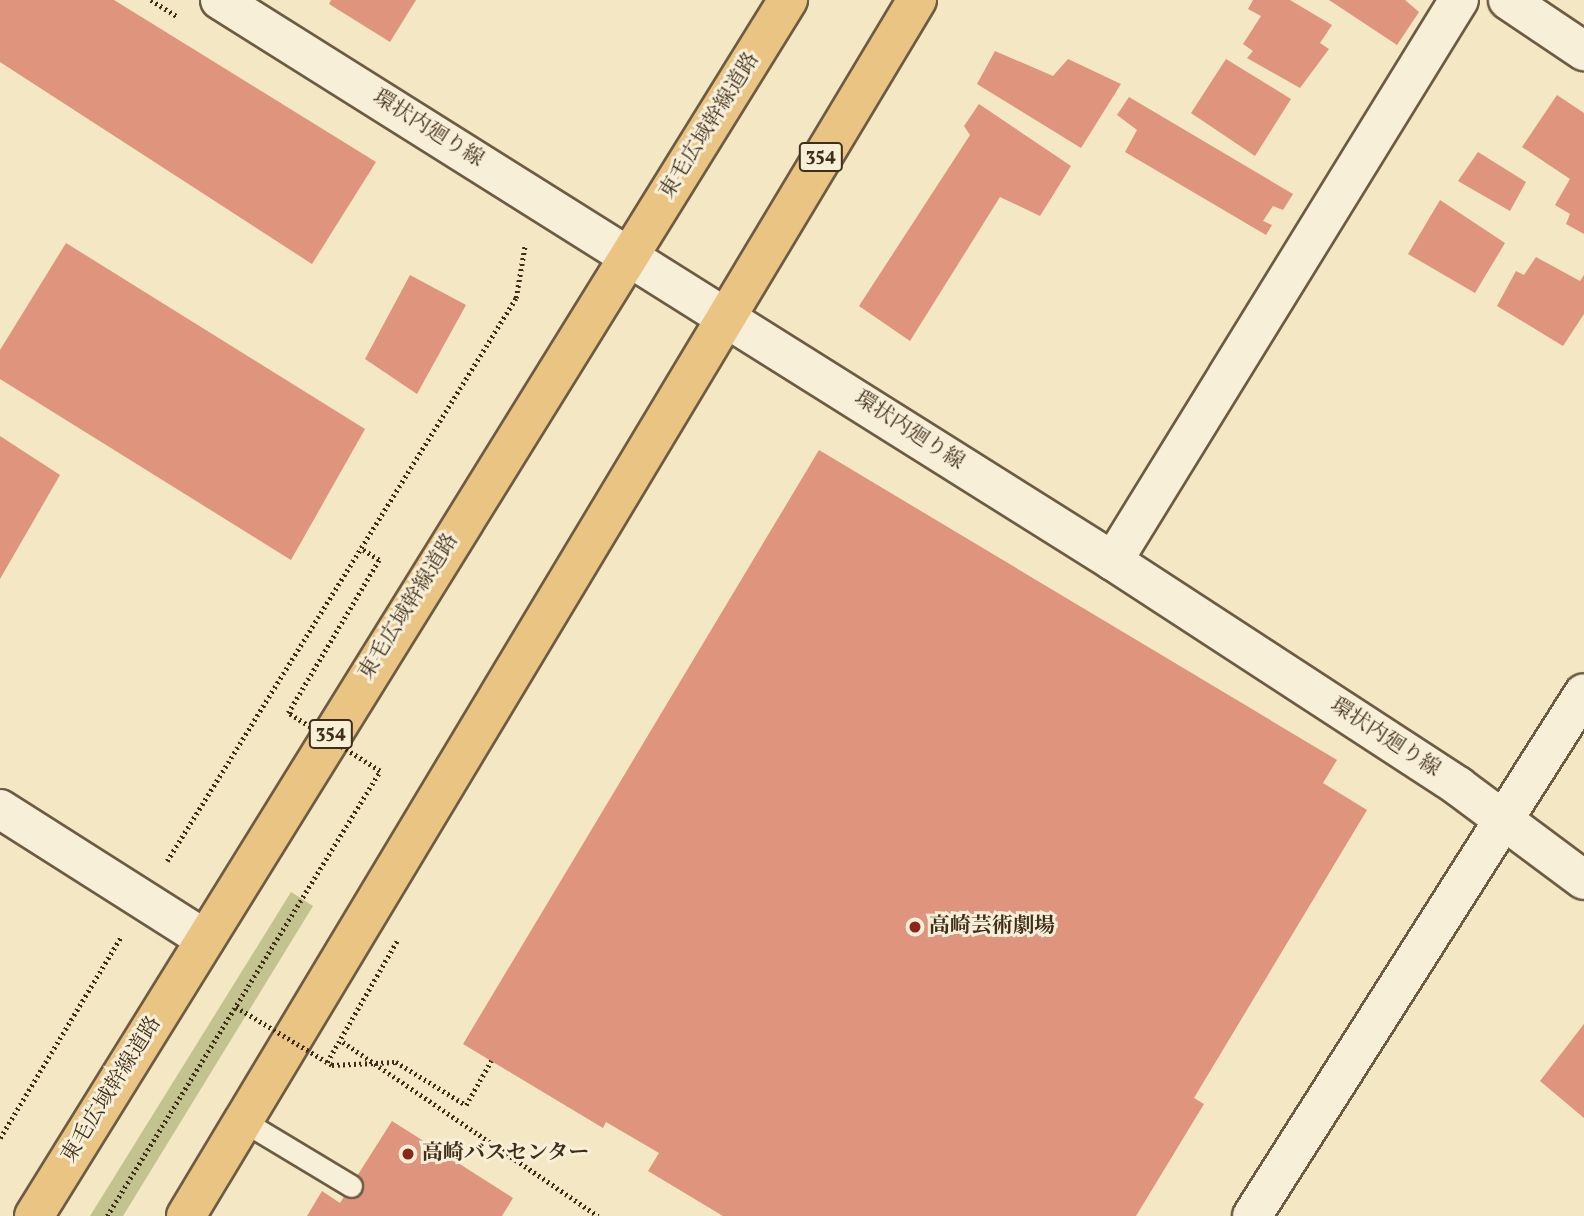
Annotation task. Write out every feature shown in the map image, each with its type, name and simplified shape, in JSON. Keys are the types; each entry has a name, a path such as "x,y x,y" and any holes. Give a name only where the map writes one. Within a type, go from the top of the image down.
{"highway":[{"name":"東毛広域幹線道路","path":"34,1216 788,0"},
{"name":"354","path":"186,1216 917,0"}],"street":[{"name":"環状内廻り線","path":"220,0 729,316 1113,561 1504,817 1584,880"},
{"path":"1113,561 1458,0"},
{"path":"1508,0 1584,51"},
{"path":"1252,1216 1584,693"},
{"path":"0,809 145,898 205,939"}],"lane":[{"path":"243,1121 351,1186"}],"path":[{"path":"151,0 186,22"},
{"path":"0,1138 516,298 526,236"},
{"path":"107,1216 380,771 288,713 379,560 360,548"},
{"path":"327,1062 397,941"},
{"path":"236,1007 327,1062 396,1062 466,1105 491,1061"},
{"path":"306,1014 598,1216"}],"green space":[{"path":"291,892 313,906 123,1216 90,1216"}],"building":[{"path":"0,0 114,0 376,162 312,264 0,62"},
{"path":"331,0 416,0 390,42 329,4"},
{"path":"1253,0 1290,0 1332,25 1320,43 1329,49 1300,88 1247,58 1253,51 1243,44 1261,16 1248,9"},
{"path":"1329,0 1405,0 1419,12 1397,45"},
{"path":"995,51 1053,76 1068,59 1121,84 1081,148 977,84"},
{"path":"1226,59 1291,99 1255,156 1191,113"},
{"path":"1557,95 1584,113 1584,234 1566,224 1570,214 1555,205 1570,179 1522,147"},
{"path":"1129,97 1293,194 1283,210 1273,206 1263,221 1272,225 1266,235 1125,152 1137,130 1117,115"},
{"path":"979,104 1071,166 1040,216 1000,197 910,341 859,306 970,135 964,126"},
{"path":"1478,152 1526,182 1510,211 1458,181"},
{"path":"1440,200 1505,243 1475,293 1408,254"},
{"path":"66,243 365,429 291,560 0,379 0,350"},
{"path":"1536,257 1580,281 1584,275 1584,314 1563,346 1497,306 1516,271 1524,275"},
{"path":"410,275 466,305 417,394 365,359"},
{"path":"0,436 60,475 0,579"},
{"name":"高崎芸術劇場","path":"819,450 1337,760 1323,783 1367,810 1194,1098 1204,1104 1136,1216 723,1216 648,1171 659,1153 606,1122 603,1128 463,1044"},
{"path":"1584,1024 1584,1118 1540,1081"},
{"name":"高崎バスセンター","path":"392,1121 513,1198 502,1216 307,1216 322,1191 340,1203"}],"place":[{"name":"高崎芸術劇場","path":"915,927"},
{"name":"高崎バスセンター","path":"408,1154"}]}
